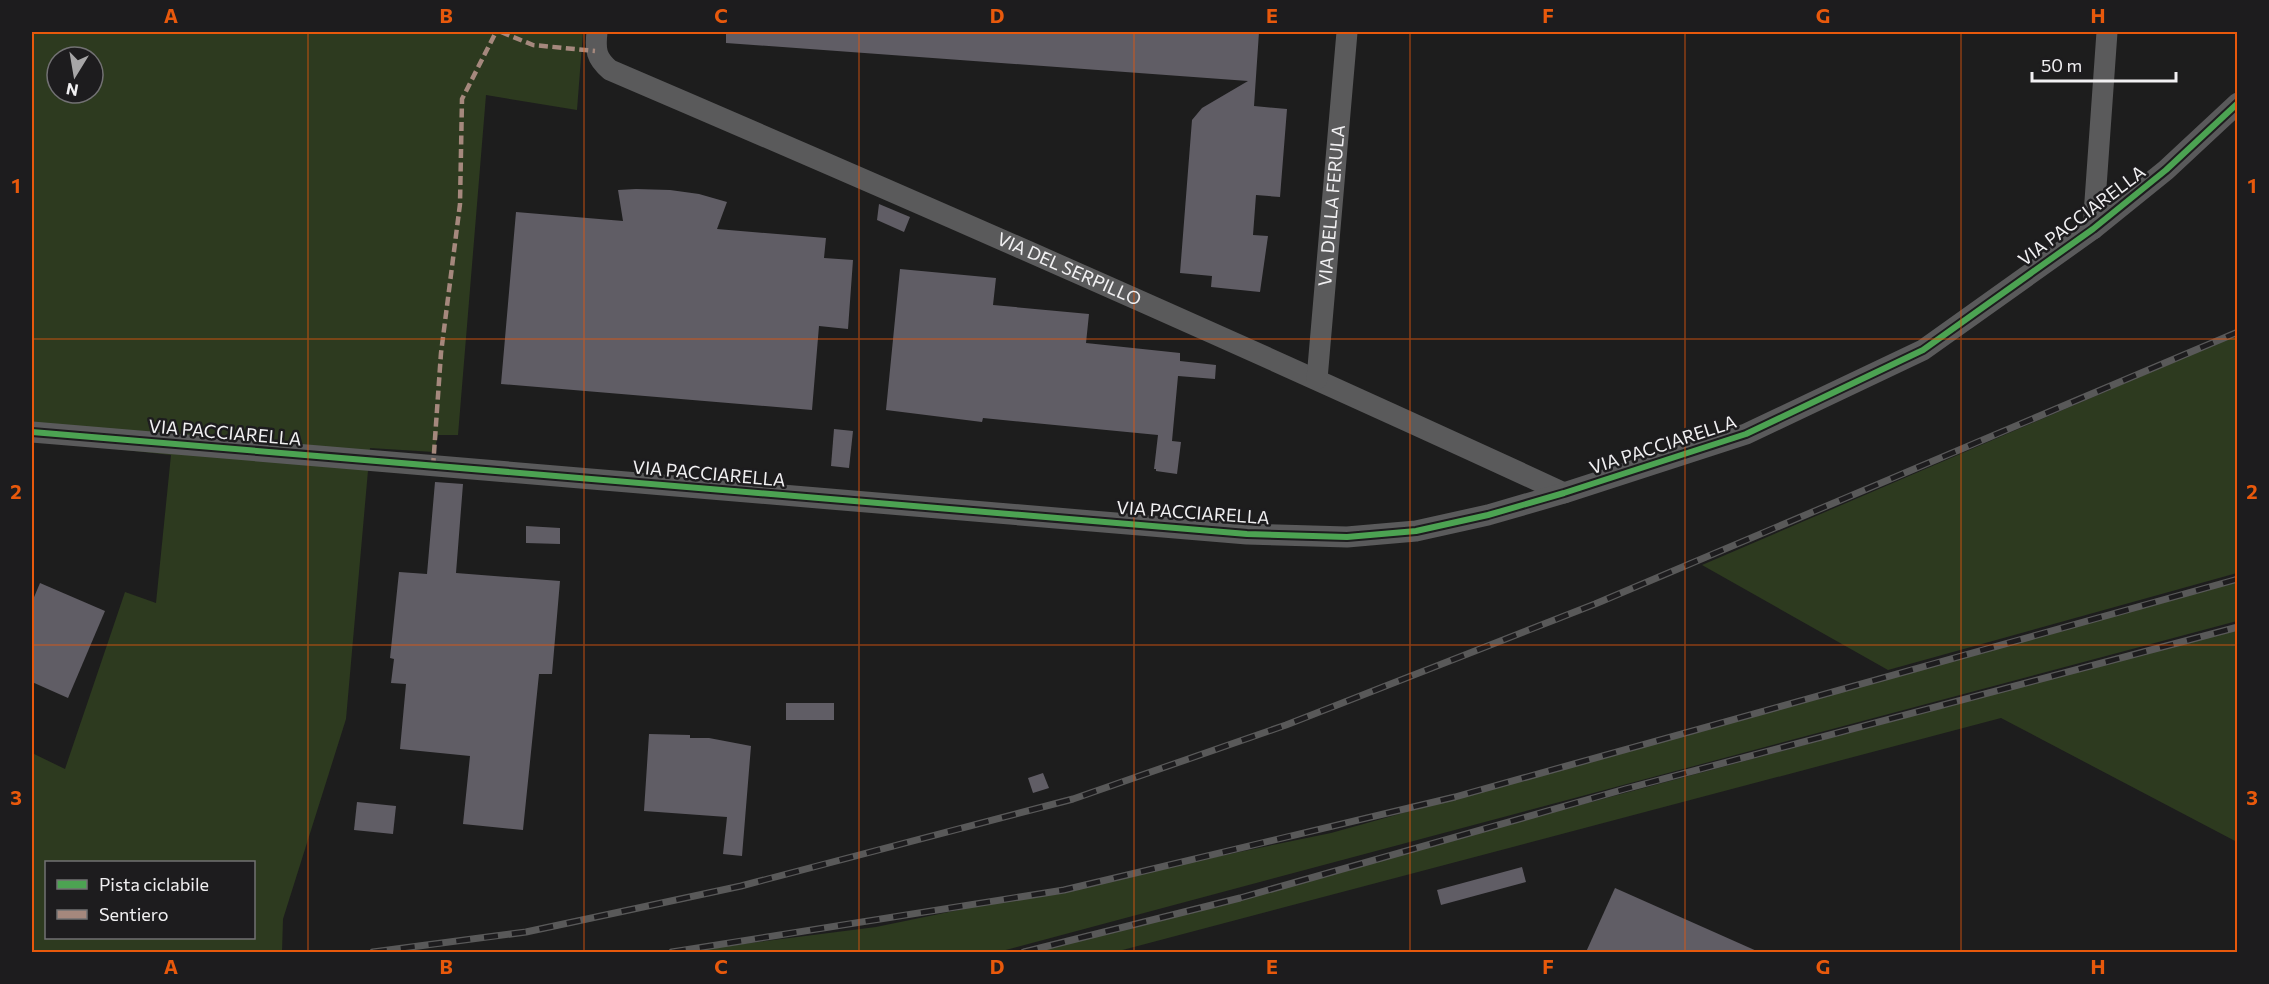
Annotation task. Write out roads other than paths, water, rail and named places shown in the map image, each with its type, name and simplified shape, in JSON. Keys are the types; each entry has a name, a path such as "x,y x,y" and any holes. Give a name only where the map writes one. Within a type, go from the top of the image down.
{"street":[{"name":"VIA DEL SERPILLO","path":"597,32 595,51 600,61 610,70 937,210 1564,493"},
{"name":"VIA DELLA FERULA","path":"1317,380 1347,32"},
{"path":"2093,229 2107,32"},
{"name":"VIA PACCIARELLA","path":"32,432 1258,534 1347,537 1416,531 1488,515 1564,493 1746,434 1923,350 2093,229 2166,171 2238,103"}],"railway":[{"path":"373,952 526,932 741,886 1073,799 1286,725 1595,604 2238,332"},
{"path":"672,952 1064,890 1455,797 2238,579"},
{"path":"1024,952 1240,898 1625,789 2238,627"}]}
